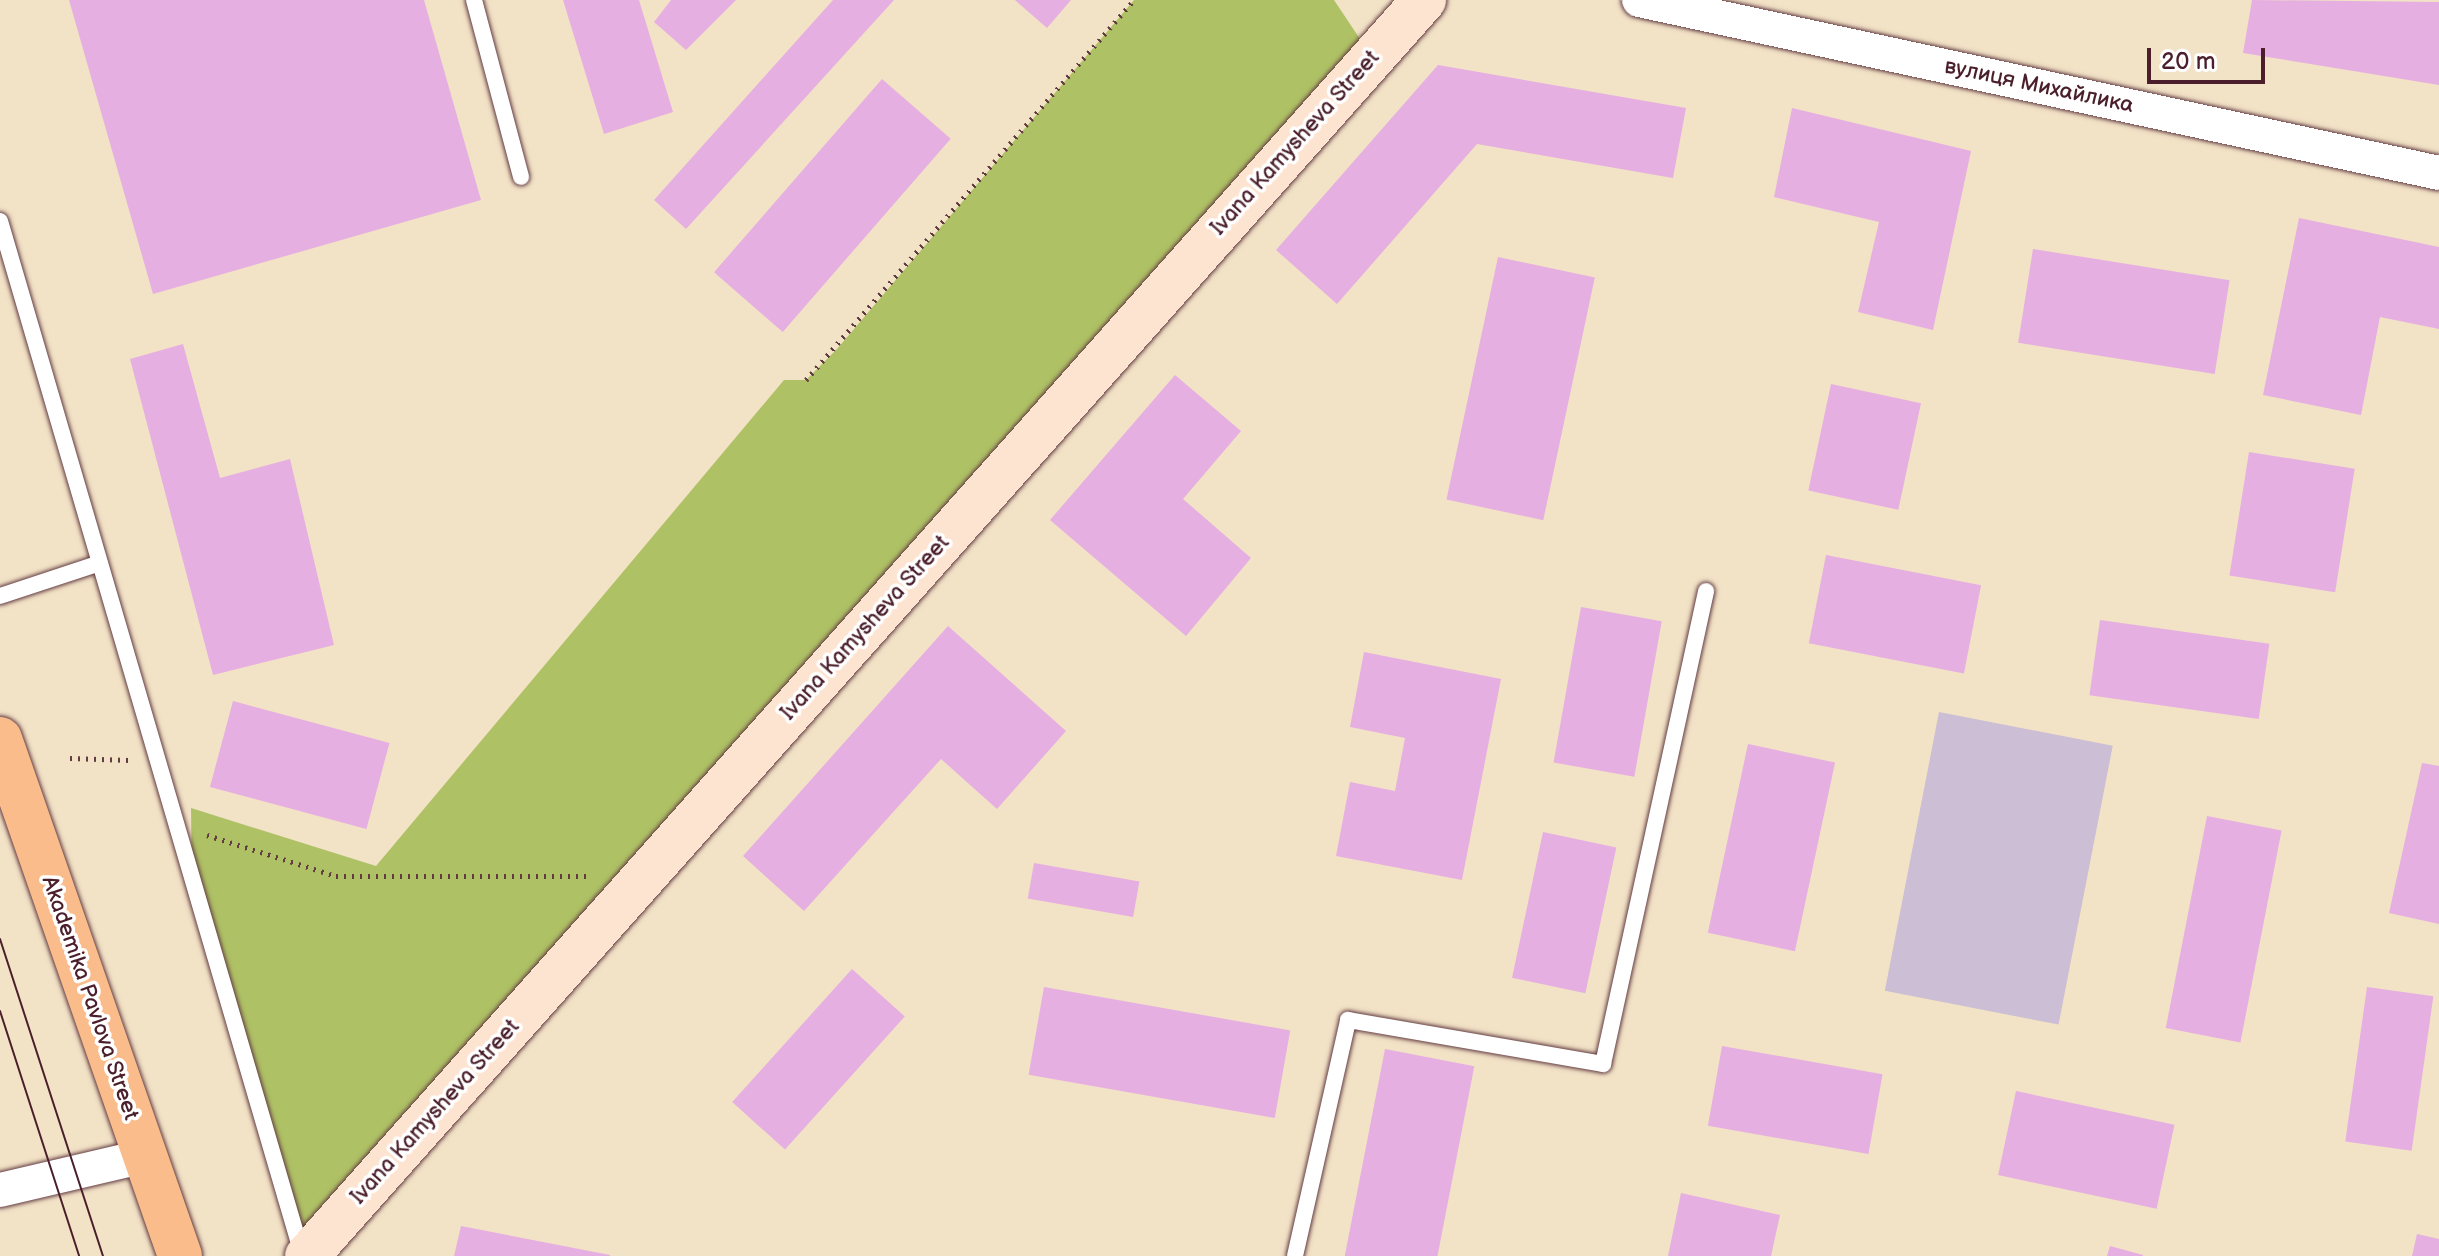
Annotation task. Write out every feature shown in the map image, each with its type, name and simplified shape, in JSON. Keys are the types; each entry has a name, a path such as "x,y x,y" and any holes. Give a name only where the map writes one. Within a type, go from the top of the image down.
{"main road":[{"name":"Akademika Pavlova Street","path":"0,739 180,1256"}],"street":[{"name":"Ivana Kamysheva Street","path":"305,1256 1424,0"},
{"name":"вулиця Михайлика","path":"1639,0 2439,173"},
{"path":"0,1190 145,1156"}],"lane":[{"path":"474,0 521,177"},
{"path":"0,221 155,760 305,1256"},
{"path":"0,596 100,563"},
{"path":"1295,1256 1348,1020 1603,1064 1706,591"}],"path":[{"path":"806,380 1134,0"},
{"path":"70,758 155,760"},
{"path":"175,825 336,876 644,876"}],"shaded area":[{"path":"1939,712 2113,746 2059,1025 1885,991"}],"green space":[{"path":"1134,0 1334,0 1372,57 307,1256 192,879 191,808 376,866 784,380 806,380 837,349"}],"building":[{"path":"69,0 424,0 481,200 153,294"},
{"path":"563,0 639,0 673,112 604,134"},
{"path":"671,0 736,0 686,50 654,22"},
{"path":"833,0 894,0 686,229 654,200"},
{"path":"1015,0 1071,0 1047,28"},
{"path":"2252,0 2439,2 2439,85 2243,53"},
{"path":"1438,65 1686,108 1673,178 1477,144 1337,304 1276,250"},
{"path":"882,79 951,139 783,332 714,272"},
{"path":"1792,108 1971,151 1933,330 1858,312 1879,222 1774,197"},
{"path":"2299,218 2439,247 2439,329 2380,317 2361,415 2263,395"},
{"path":"2033,249 2230,280 2215,374 2018,343"},
{"path":"1498,257 1595,278 1543,520 1446,500"},
{"path":"183,344 220,478 290,459 334,645 213,675 130,359"},
{"path":"1175,375 1241,431 1183,499 1251,558 1186,636 1050,520"},
{"path":"1831,384 1921,403 1898,510 1808,491"},
{"path":"2249,452 2355,469 2335,592 2229,575"},
{"path":"1826,555 1981,585 1964,673 1809,643"},
{"path":"1581,607 1662,621 1634,777 1554,763"},
{"path":"2100,620 2269,644 2259,719 2089,695"},
{"path":"948,626 1066,731 997,809 941,759 804,911 743,856"},
{"path":"1364,652 1501,679 1462,880 1336,856 1350,782 1395,791 1405,738 1350,727"},
{"path":"233,701 389,743 366,829 210,787"},
{"path":"1748,744 1835,763 1795,951 1708,933"},
{"path":"2422,763 2439,766 2439,924 2389,913"},
{"path":"2207,816 2282,831 2240,1043 2166,1028"},
{"path":"1543,832 1616,848 1585,993 1512,978"},
{"path":"1034,863 1139,882 1133,917 1028,898"},
{"path":"852,969 905,1017 785,1150 732,1102"},
{"path":"1044,987 1290,1030 1275,1118 1029,1075"},
{"path":"2367,987 2433,996 2412,1151 2345,1141"},
{"path":"1722,1046 1883,1074 1868,1154 1708,1126"},
{"path":"1385,1049 1474,1066 1437,1256 1345,1256"},
{"path":"2016,1091 2174,1125 2157,1209 1998,1175"},
{"path":"1681,1193 1780,1215 1771,1256 1668,1256"},
{"path":"461,1226 610,1255 610,1256 454,1256"},
{"path":"2417,1234 2439,1239 2439,1256 2412,1256"},
{"path":"2110,1246 2143,1255 2143,1256 2107,1256"}],"tram line":[{"path":"0,939 103,1256"},
{"path":"0,1011 79,1256"}]}
